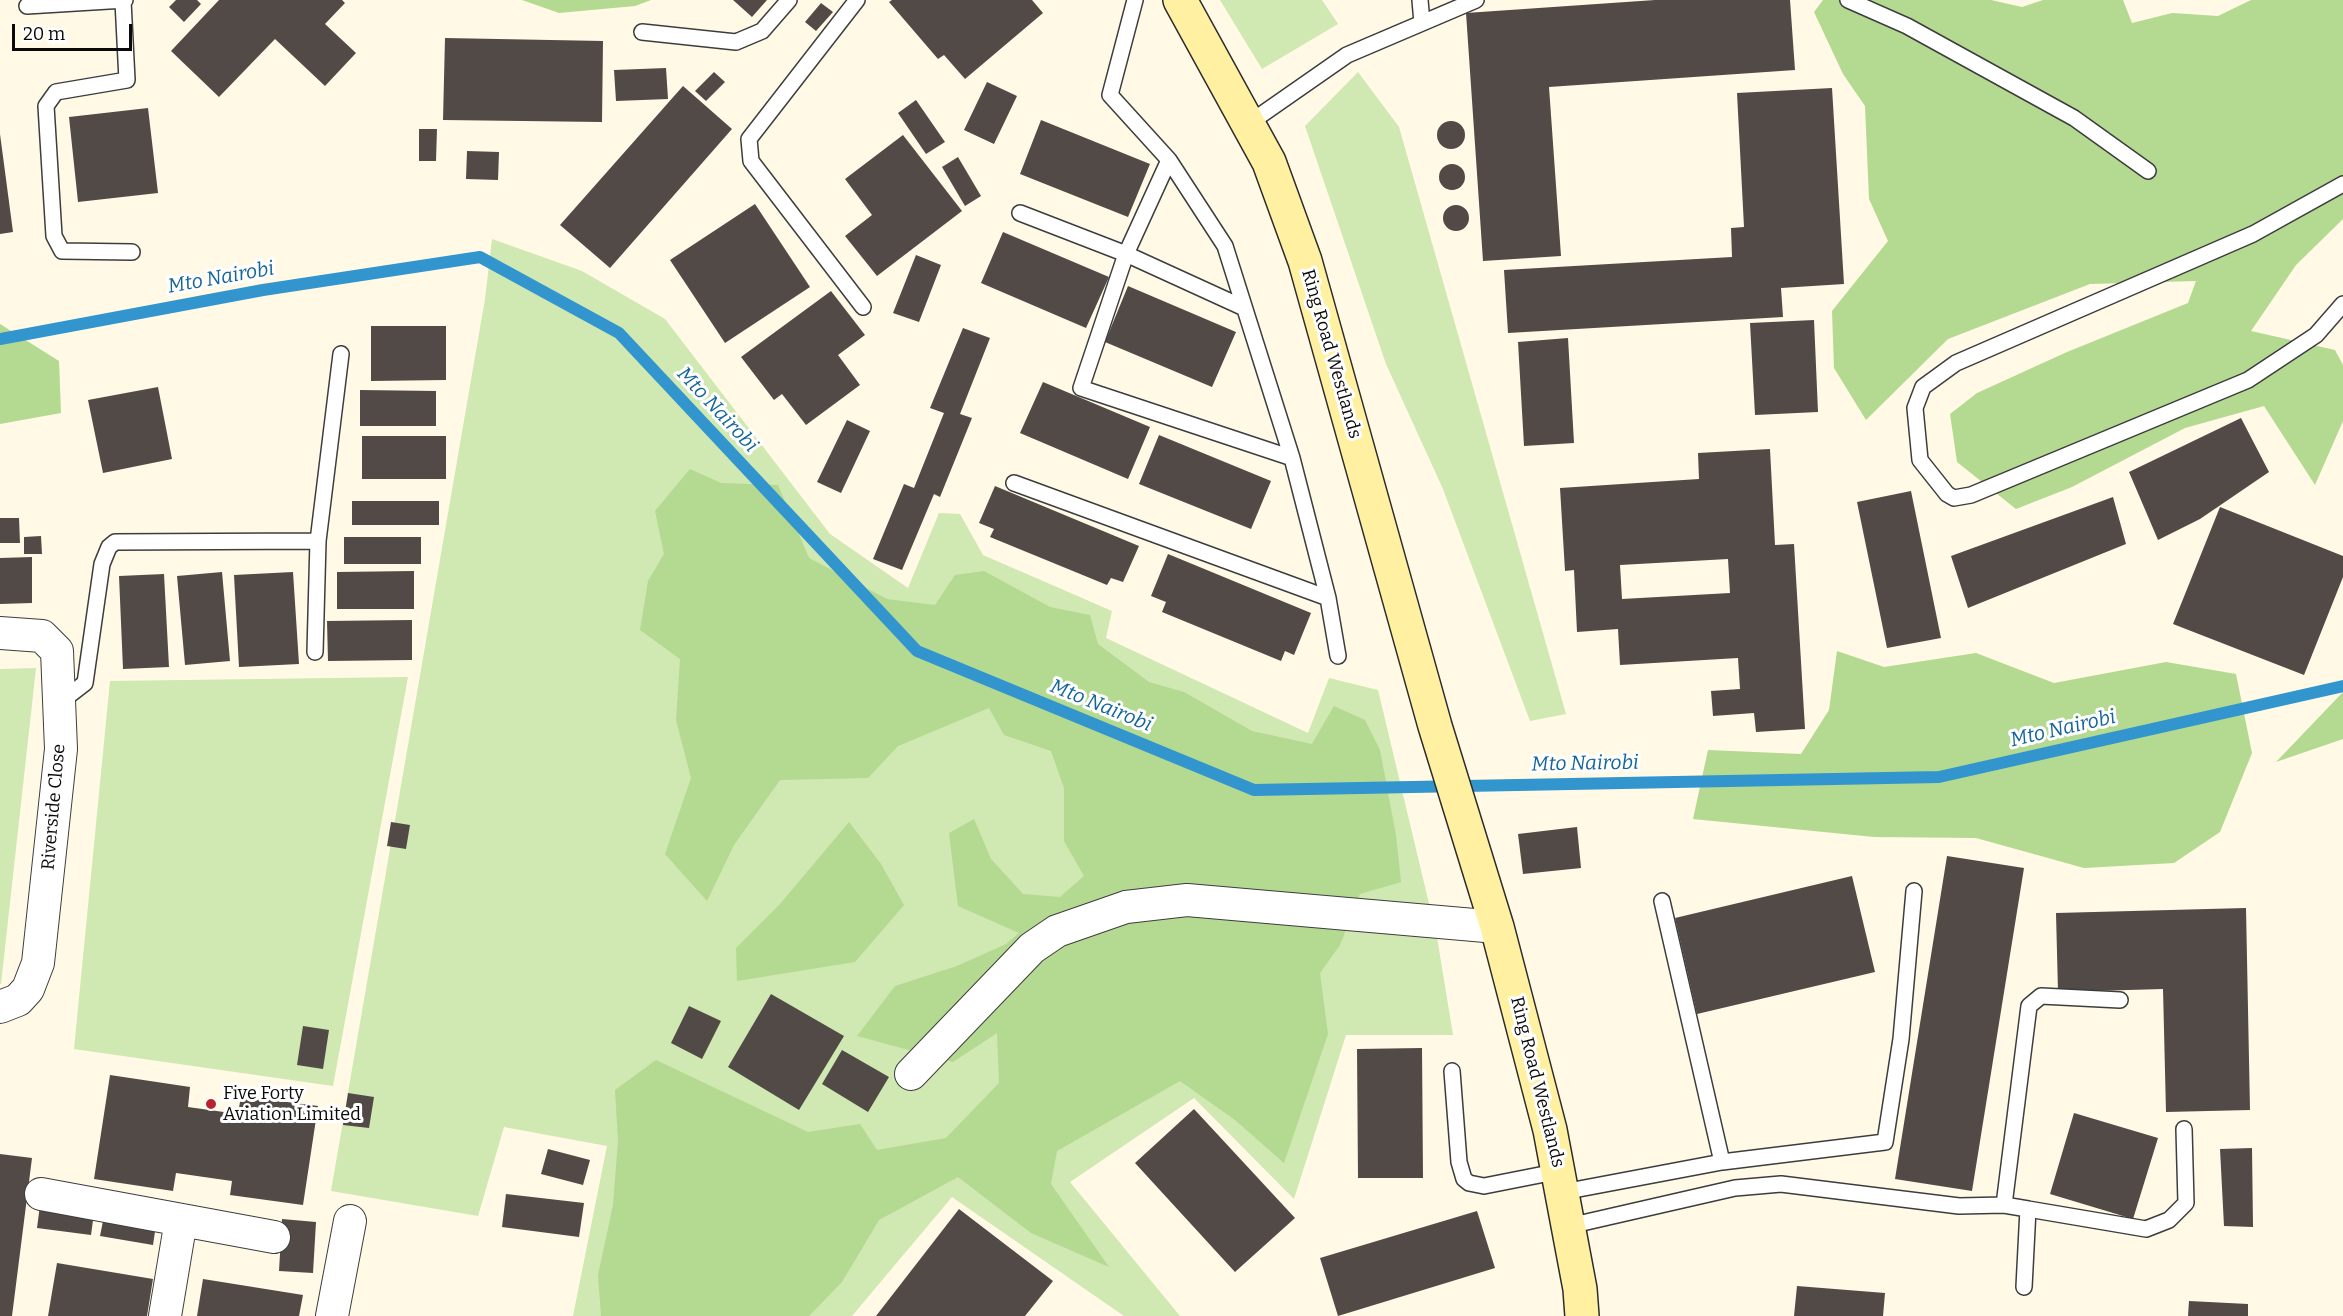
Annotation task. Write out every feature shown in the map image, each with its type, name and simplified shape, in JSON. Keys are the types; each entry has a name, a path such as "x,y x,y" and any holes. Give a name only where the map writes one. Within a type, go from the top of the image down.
{"main road":[{"name":"Ring Road Westlands","path":"1180,0 1269,162 1305,261 1435,726 1497,927 1562,1182 1582,1316"}],"street":[{"name":"Riverside Close","path":"0,633 33,634 51,643 57,651 61,748 38,963 28,989 18,1000 0,1007"},
{"path":"911,1074 1032,948 1057,931 1126,907 1187,900 1497,927"},
{"path":"41,1194 274,1237"},
{"path":"165,1316 181,1221"},
{"path":"332,1316 350,1221"}],"lane":[{"path":"642,32 736,42 762,31 789,0"},
{"path":"857,0 749,139 751,160 863,307"},
{"path":"1135,0 1110,95 1169,160 1225,246 1242,307 1292,458 1328,598 1338,656"},
{"path":"1420,0 1422,23"},
{"path":"1248,124 1347,56 1476,0"},
{"path":"1848,0 1906,27 2074,118 2148,171"},
{"path":"27,6 124,1 127,80 56,92 46,106 54,236 62,252 132,252"},
{"path":"1169,160 1126,255 1081,388 1292,458"},
{"path":"2343,184 2253,234 1956,363 1923,387 1916,408 1920,459 1947,494 1954,498 1971,495 2248,380 2316,335 2343,304"},
{"path":"1020,213 1126,255 1242,307"},
{"path":"315,652 318,541 341,354"},
{"path":"1014,483 1328,598"},
{"path":"59,703 85,683 102,564 109,547 115,542 318,541"},
{"path":"1452,1071 1459,1162 1464,1179 1475,1185 1562,1182 1885,1142 1901,1039 1914,891"},
{"path":"1662,901 1722,1162"},
{"path":"2004,1206 2029,1006 2041,996 2120,1000"},
{"path":"1569,1226 1735,1188 1781,1184 1959,1206 2004,1206 2146,1229 2169,1220 2186,1203 2184,1129"},
{"path":"2024,1287 2028,1209"}],"green space":[{"path":"522,0 651,0 635,6 559,13"},
{"path":"1220,0 1322,0 1338,24 1262,69"},
{"path":"1823,0 1991,0 2022,7 2043,0 2123,0 2132,23 2172,13 2218,16 2251,0 2343,0 2343,219 2296,265 2251,331 2335,350 2343,365 2343,421 2315,485 2264,406 2185,428 2072,487 2016,509 1957,462 1950,414 1977,393 2067,352 2188,303 2196,281 2090,284 1948,339 1866,420 1834,368 1832,311 1888,241 1869,199 1865,106 1843,74 1814,12"},
{"path":"1358,72 1399,127 1566,714 1530,721 1443,489 1386,364 1305,126"},
{"path":"492,239 582,271 665,319 830,534 908,588 939,513 960,514 983,555 1112,611 1106,638 1308,733 1329,678 1378,690 1437,937 1453,1035 1346,1035 1294,1199 1194,1098 1070,1182 1180,1316 1124,1316 952,1197 852,1316 573,1316 607,1146 504,1127 478,1216 331,1191 485,299"},
{"path":"0,324 59,361 61,413 0,424"},
{"path":"690,469 721,483 778,485 809,558 887,599 935,605 955,575 984,571 1050,607 1090,615 1098,644 1149,682 1184,692 1252,731 1312,744 1334,706 1365,720 1380,750 1396,835 1401,882 1360,894 1340,945 1320,973 1328,1034 1284,1163 1235,1120 1180,1081 1057,1151 1051,1184 1109,1267 1031,1233 958,1177 879,1220 842,1282 809,1316 601,1316 598,1275 613,1205 618,1141 615,1090 656,1060 808,1132 860,1124 877,1150 946,1138 999,1083 997,1033 953,1062 857,1036 895,986 957,966 1006,944 1019,933 958,906 949,833 974,819 991,859 1023,894 1060,897 1084,876 1064,841 1064,788 1051,751 1004,735 989,708 898,746 868,778 780,780 734,845 707,901 665,854 691,778 676,720 680,659 640,630 648,581 664,554 655,511"},
{"path":"1837,651 1884,667 1976,653 2054,683 2166,662 2236,674 2252,753 2220,832 2174,863 2084,868 1976,838 1874,837 1693,819 1708,750 1801,754 1829,710"},
{"path":"36,668 1,984 0,984 0,669"},
{"path":"408,677 333,1086 74,1049 110,681"},
{"path":"2343,692 2343,739 2276,762"},
{"path":"849,822 881,864 904,905 855,962 737,981 736,948 780,904"}],"building":[{"path":"176,0 197,0 201,4 184,22 169,7"},
{"path":"219,0 342,0 345,3 325,24 356,53 325,86 275,39 219,97 171,51"},
{"path":"733,0 767,0 752,17"},
{"path":"892,0 1032,0 1043,13 965,79 944,55 938,59 889,2"},
{"path":"1655,0 1790,0 1795,70 1549,87 1561,256 1483,261 1466,13"},
{"path":"821,3 833,12 816,31 805,22"},
{"path":"445,38 603,41 602,122 443,120"},
{"path":"666,68 668,99 616,101 614,70"},
{"path":"714,72 725,82 706,101 695,91"},
{"path":"987,82 1017,96 994,144 964,130"},
{"path":"683,86 732,129 610,268 560,225"},
{"path":"1832,88 1844,284 1781,288 1783,317 1508,333 1504,270 1732,257 1731,228 1744,227 1737,93"},
{"path":"916,100 945,142 926,154 898,113"},
{"path":"148,108 158,193 78,202 69,117"},
{"path":"1041,120 1150,164 1128,217 1020,174"},
{"path":"1451,121 1461,125 1465,135 1461,145 1451,149 1441,145 1437,135 1441,125"},
{"path":"419,129 437,129 436,161 419,161"},
{"path":"0,134 13,232 0,234"},
{"path":"903,135 962,211 877,276 845,236 872,215 845,179"},
{"path":"467,151 499,152 498,180 466,179"},
{"path":"958,157 981,196 965,206 942,167"},
{"path":"1452,164 1461,168 1465,177 1461,186 1452,190 1443,186 1439,177 1443,168"},
{"path":"755,204 810,287 725,343 670,260"},
{"path":"1456,205 1465,209 1469,218 1465,227 1456,231 1447,227 1443,218 1447,209"},
{"path":"1003,232 1109,277 1086,328 981,283"},
{"path":"916,255 941,265 919,322 893,313"},
{"path":"1128,286 1236,332 1212,387 1105,342"},
{"path":"831,291 865,335 838,355 860,385 806,425 782,394 774,400 741,357"},
{"path":"1814,320 1818,412 1755,415 1750,323"},
{"path":"371,326 446,326 446,380 371,381"},
{"path":"963,328 990,338 960,414 972,418 940,497 934,494 902,570 873,559 904,484 914,488 944,413 930,408"},
{"path":"1568,338 1574,443 1524,446 1518,342"},
{"path":"1043,382 1150,427 1128,479 1020,433"},
{"path":"158,387 172,459 103,473 88,400"},
{"path":"360,390 436,391 436,426 360,426"},
{"path":"2241,418 2269,472 2200,519 2158,540 2129,472"},
{"path":"847,420 870,431 841,493 817,482"},
{"path":"1159,435 1271,481 1251,529 1139,484"},
{"path":"362,436 446,436 446,479 362,479"},
{"path":"1770,449 1775,545 1794,544 1805,729 1756,732 1754,713 1713,716 1711,691 1740,689 1738,658 1620,665 1618,629 1577,632 1574,570 1565,571 1560,488 1699,479 1698,453","holes":["1728,559 1730,593 1622,599 1620,565"]},
{"path":"995,486 1139,546 1123,582 1111,578 1107,585 990,537 994,529 979,523"},
{"path":"1911,491 1941,638 1887,648 1857,502"},
{"path":"2113,497 2126,544 1968,608 1951,556"},
{"path":"352,501 439,501 439,525 352,525"},
{"path":"2220,507 2343,556 2343,577 2304,675 2173,624"},
{"path":"0,518 19,518 20,543 0,543"},
{"path":"41,536 42,554 24,554 24,537"},
{"path":"344,537 421,537 421,564 344,564"},
{"path":"1168,554 1311,613 1294,655 1285,651 1281,661 1162,612 1166,602 1151,596"},
{"path":"32,557 32,603 0,604 0,558"},
{"path":"414,571 414,609 337,609 337,572"},
{"path":"222,572 230,661 185,665 177,576"},
{"path":"293,572 299,664 239,667 234,575"},
{"path":"164,574 169,667 123,669 119,576"},
{"path":"412,620 412,660 328,661 327,621"},
{"path":"391,822 410,825 406,849 387,846"},
{"path":"1577,827 1581,868 1523,874 1518,834"},
{"path":"1947,856 2024,868 1972,1191 1895,1179"},
{"path":"1852,876 1875,972 1697,1014 1675,918"},
{"path":"2246,908 2250,1110 2166,1112 2163,989 2058,992 2056,913"},
{"path":"771,994 844,1036 799,1110 728,1067"},
{"path":"689,1006 721,1021 702,1059 671,1043"},
{"path":"303,1026 329,1030 323,1069 297,1065"},
{"path":"1422,1048 1423,1178 1358,1178 1357,1049"},
{"path":"842,1050 889,1077 868,1112 822,1084"},
{"path":"110,1075 190,1087 188,1107 238,1114 241,1096 318,1106 303,1205 230,1195 232,1181 176,1173 173,1191 94,1179"},
{"path":"348,1093 374,1097 369,1128 343,1125"},
{"path":"1194,1109 1295,1218 1235,1272 1135,1163"},
{"path":"2074,1113 2158,1138 2133,1219 2050,1194"},
{"path":"2252,1148 2253,1227 2224,1226 2220,1149"},
{"path":"548,1149 590,1160 583,1185 541,1174"},
{"path":"0,1154 32,1158 12,1316 0,1316"},
{"path":"506,1194 584,1203 579,1237 502,1227"},
{"path":"40,1205 94,1213 91,1235 37,1228"},
{"path":"959,1209 1053,1281 1025,1316 876,1316"},
{"path":"1477,1211 1495,1268 1338,1316 1320,1258"},
{"path":"104,1216 156,1225 153,1245 100,1236"},
{"path":"282,1219 316,1222 313,1273 279,1271"},
{"path":"57,1263 153,1279 147,1316 48,1316"},
{"path":"203,1279 303,1295 299,1316 197,1316"},
{"path":"1797,1286 1885,1293 1883,1316 1794,1316"},
{"path":"2189,1301 2248,1304 2248,1316 2188,1316"}],"waterway":[{"name":"Mto Nairobi","path":"0,339 263,290 480,257 619,333 917,651 1254,790 1939,777 2343,686"}],"place":[{"name":"Five Forty Aviation Limited","path":"211,1104"}]}
